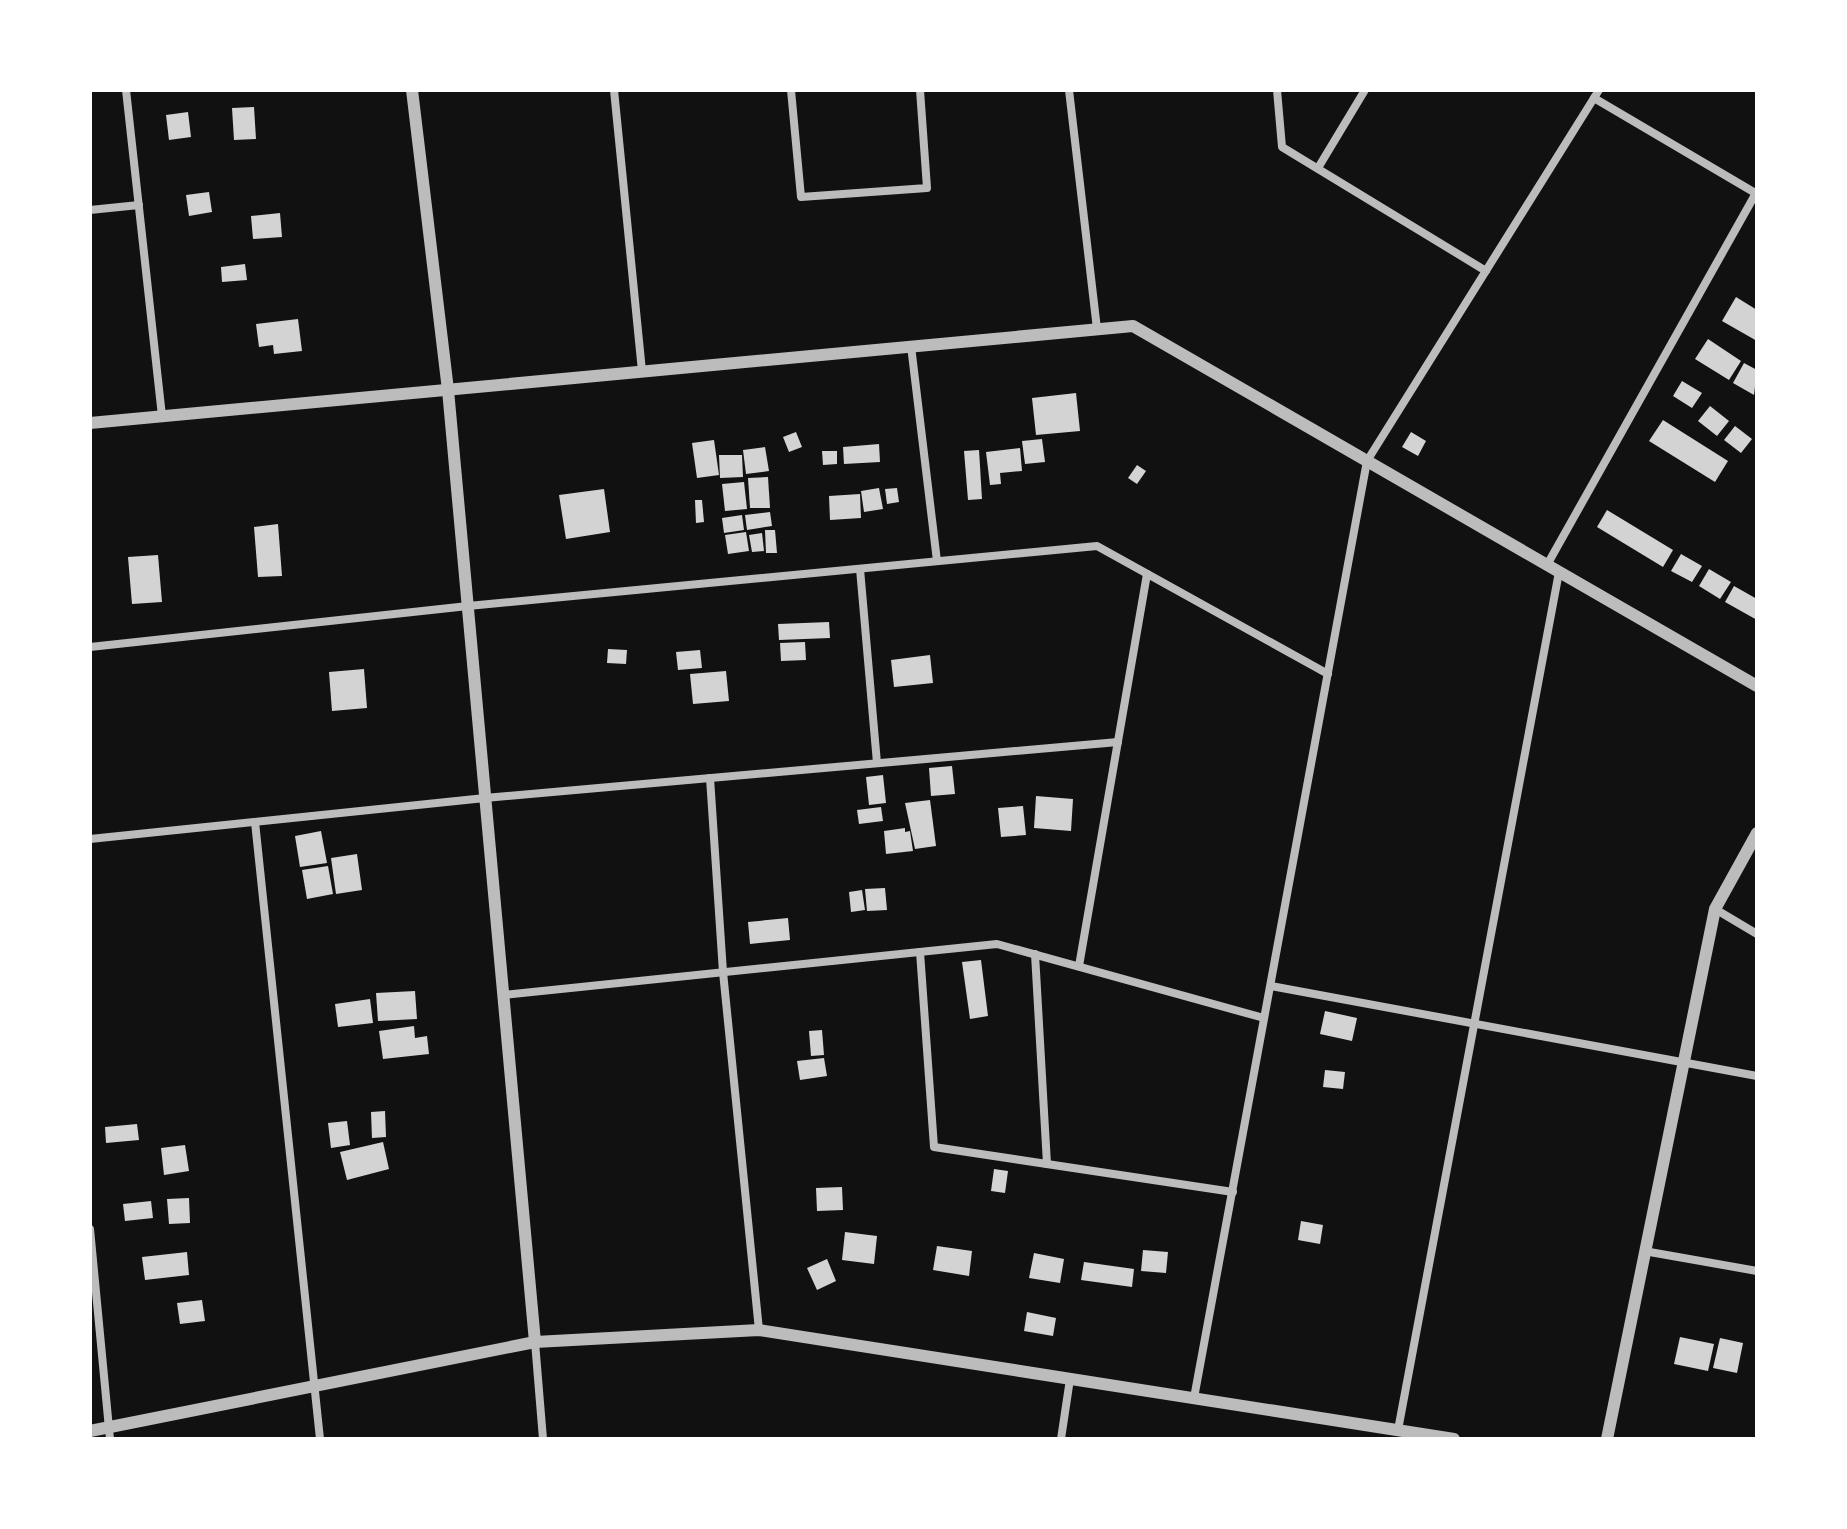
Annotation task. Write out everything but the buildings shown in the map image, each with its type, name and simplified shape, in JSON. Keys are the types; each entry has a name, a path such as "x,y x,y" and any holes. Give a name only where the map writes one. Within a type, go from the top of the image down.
{"street":[{"path":"126,90 162,416"},
{"path":"412,90 448,390 543,1439"},
{"path":"614,90 642,371"},
{"path":"791,90 801,197 927,188 920,90"},
{"path":"1069,90 1097,329"},
{"path":"1277,90 1282,147 1486,271"},
{"path":"1318,168 1365,90"},
{"path":"1194,1398 1367,461 1596,94 1757,194 1547,565"},
{"path":"90,210 139,205"},
{"path":"90,423 1133,326 1757,686"},
{"path":"911,346 937,561"},
{"path":"90,647 468,606 1097,546 1328,674"},
{"path":"860,569 877,763"},
{"path":"1398,1430 1559,572"},
{"path":"1079,966 1147,574"},
{"path":"90,839 485,798 1118,742"},
{"path":"710,778 723,972 759,1330"},
{"path":"255,822 320,1439"},
{"path":"1607,1439 1715,909 1757,833"},
{"path":"1715,909 1757,934"},
{"path":"503,995 997,944 1264,1018"},
{"path":"920,952 934,1147 1233,1192"},
{"path":"1035,954 1047,1164"},
{"path":"1271,986 1757,1076"},
{"path":"90,1229 110,1433"},
{"path":"1644,1251 1757,1271"},
{"path":"90,1431 110,1433 314,1386 535,1342 759,1330 1454,1439"},
{"path":"1061,1439 1070,1379"}]}
